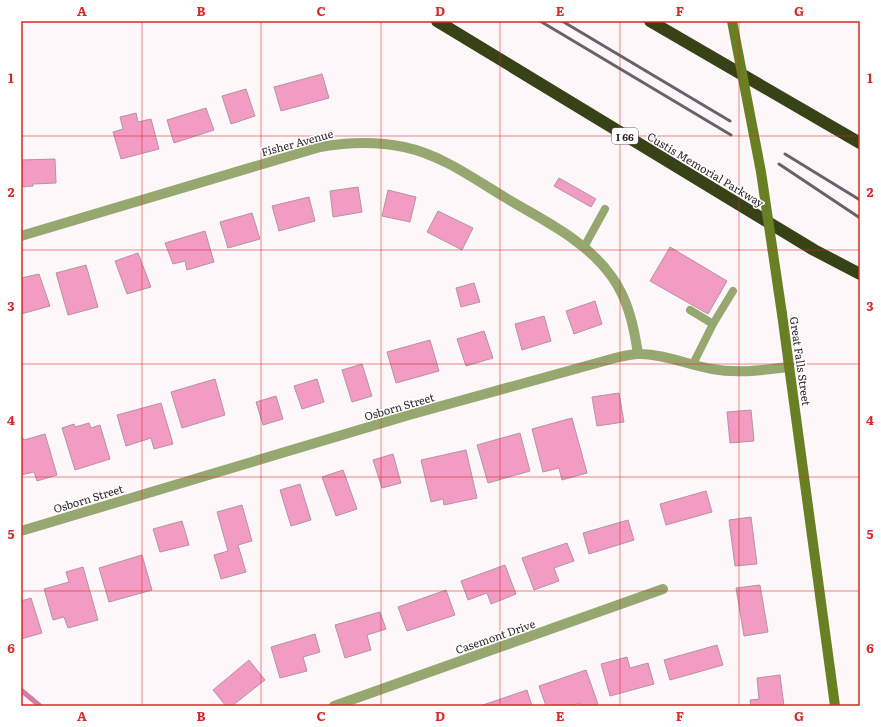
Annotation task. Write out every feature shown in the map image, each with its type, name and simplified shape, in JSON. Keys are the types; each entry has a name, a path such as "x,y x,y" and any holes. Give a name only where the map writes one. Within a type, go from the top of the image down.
{"highway":[{"name":"Custis Memorial Parkway","path":"437,21 814,250 860,274"},
{"path":"650,21 860,143"},
{"path":"814,250 860,284"}],"main road":[{"name":"Great Falls Street","path":"732,21 761,172 782,314 835,706"}],"street":[{"name":"Fisher Avenue","path":"21,236 320,147 363,142 404,147 443,161 584,247 601,262 621,292 634,327 638,354"},
{"name":"Osborn Street","path":"21,531 409,415 615,358 638,354 665,357 713,369 732,371 789,368"},
{"name":"Casemont Drive","path":"334,706 663,589"}],"lane":[{"path":"584,247 605,210"},
{"path":"693,364 713,324 733,291"},
{"path":"690,310 713,324"}],"building":[{"path":"322,74 329,98 281,111 274,87"},
{"path":"246,89 255,116 231,124 222,96"},
{"path":"206,108 214,130 174,143 167,120"},
{"path":"136,113 138,122 151,119 159,149 121,159 113,132 123,129 120,117"},
{"path":"55,159 56,183 33,184 33,186 21,187 21,160"},
{"path":"559,178 596,199 591,207 554,186"},
{"path":"358,187 362,212 333,217 330,191"},
{"path":"388,190 416,197 410,222 382,216"},
{"path":"309,197 315,221 279,231 272,206"},
{"path":"438,211 473,228 462,250 427,232"},
{"path":"252,213 260,239 228,248 220,222"},
{"path":"205,231 214,262 187,270 185,261 173,264 165,243"},
{"path":"670,247 727,281 708,314 650,281"},
{"path":"138,253 151,287 127,294 115,261"},
{"path":"86,265 98,307 68,315 56,273"},
{"path":"39,274 50,306 21,314 21,278"},
{"path":"474,283 480,302 461,307 456,288"},
{"path":"595,301 602,324 574,334 566,311"},
{"path":"544,316 551,341 522,350 515,324"},
{"path":"484,331 493,358 466,366 457,339"},
{"path":"430,340 439,371 396,383 387,352"},
{"path":"362,364 372,396 352,402 342,370"},
{"path":"215,379 225,415 182,428 171,392"},
{"path":"317,379 324,402 302,409 294,386"},
{"path":"619,393 624,422 597,426 592,397"},
{"path":"276,396 283,419 263,425 256,402"},
{"path":"161,403 173,444 154,449 151,438 126,446 117,415"},
{"path":"751,410 754,441 730,443 727,412"},
{"path":"572,418 587,473 562,480 559,468 543,472 532,429"},
{"path":"89,423 91,428 100,425 110,459 75,470 62,428 74,424 75,427"},
{"path":"520,433 530,471 488,483 477,445"},
{"path":"45,434 57,475 37,481 34,472 21,475 21,435 24,440"},
{"path":"466,450 477,498 444,505 443,499 431,502 421,460"},
{"path":"393,454 401,483 382,488 373,460"},
{"path":"343,470 357,509 336,516 322,477"},
{"path":"300,484 311,520 291,526 280,490"},
{"path":"706,491 712,512 666,525 660,504"},
{"path":"242,505 252,541 238,545 246,572 221,579 214,555 228,551 217,512"},
{"path":"751,517 757,564 735,566 729,520"},
{"path":"628,520 634,540 589,554 583,533"},
{"path":"182,521 189,545 160,552 153,529"},
{"path":"567,543 574,561 554,568 559,581 534,590 522,558"},
{"path":"142,555 152,590 109,602 99,568"},
{"path":"505,565 516,594 491,604 487,593 468,600 461,581"},
{"path":"83,567 98,620 68,628 64,617 53,620 44,589 69,582 66,572"},
{"path":"760,585 768,632 744,636 736,588"},
{"path":"446,590 455,615 407,631 398,607"},
{"path":"31,598 42,633 21,639 21,601"},
{"path":"380,612 386,629 367,635 371,650 345,658 335,625"},
{"path":"315,634 320,652 303,657 307,671 280,678 271,647"},
{"path":"717,645 723,665 670,680 664,660"},
{"path":"627,657 630,668 648,663 654,684 610,696 601,664"},
{"path":"249,660 265,680 232,706 226,706 213,690"},
{"path":"586,670 598,704 592,706 581,706 580,703 570,706 546,706 539,686"},
{"path":"780,675 784,706 751,706 750,700 759,699 757,678"},
{"path":"527,690 532,706 480,706"}],"waterway":[{"path":"21,690 40,706"}],"railway":[{"path":"540,21 731,135"},
{"path":"562,21 730,121"},
{"path":"785,154 860,200"},
{"path":"779,164 860,218"}]}
